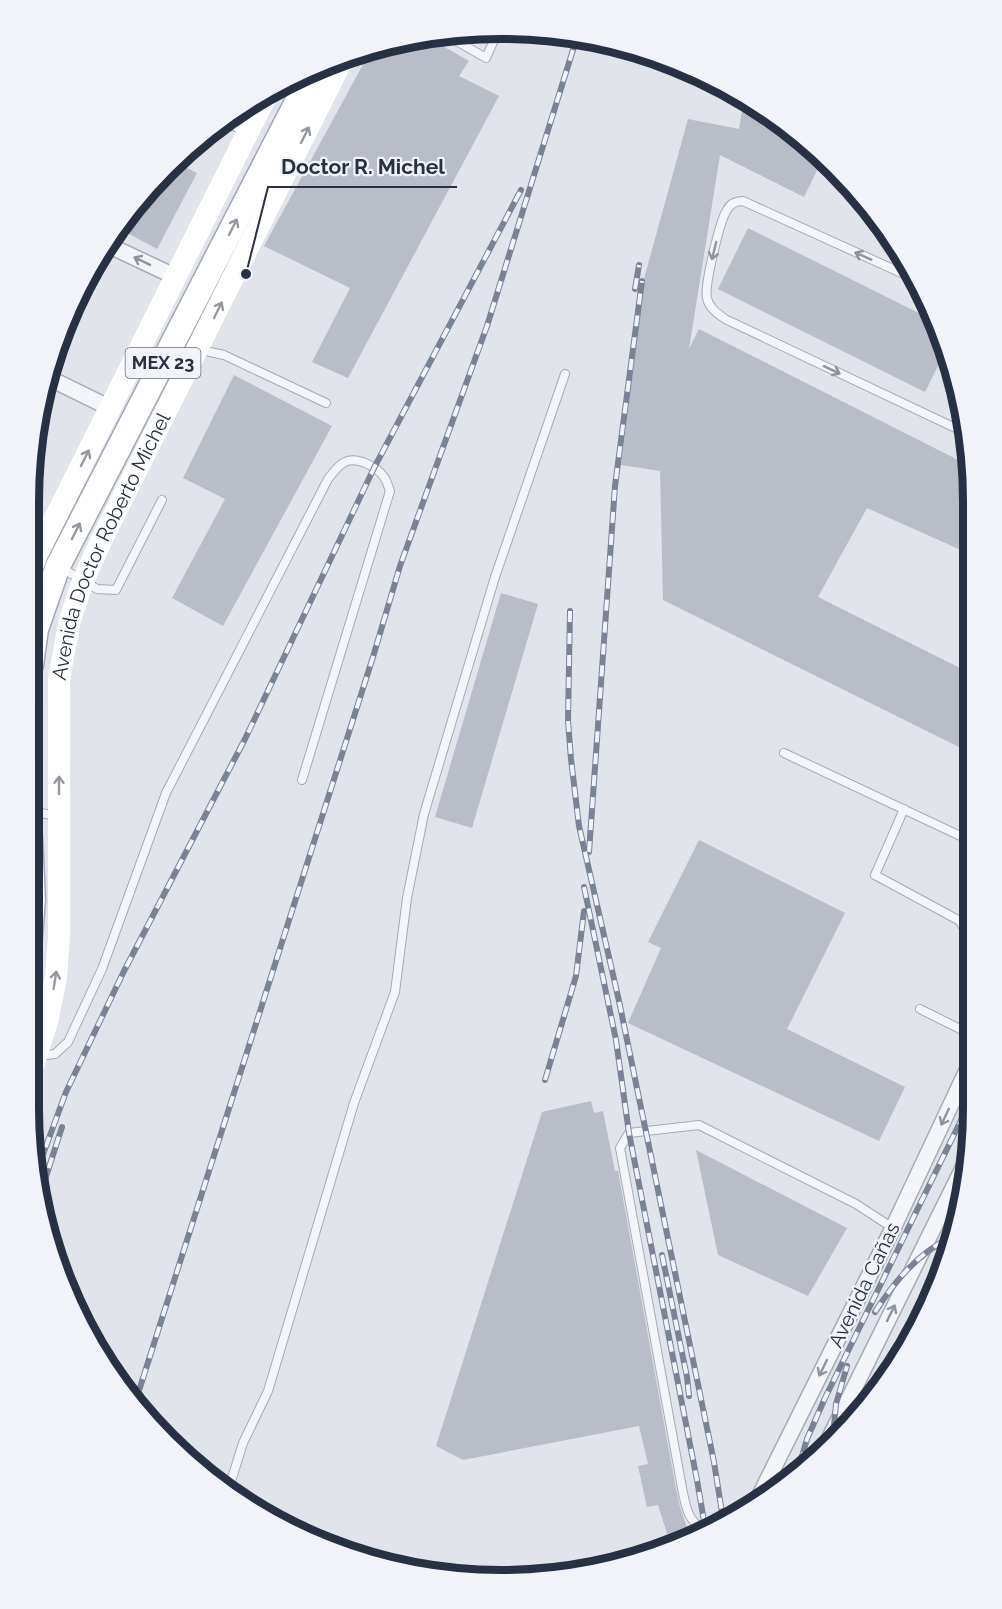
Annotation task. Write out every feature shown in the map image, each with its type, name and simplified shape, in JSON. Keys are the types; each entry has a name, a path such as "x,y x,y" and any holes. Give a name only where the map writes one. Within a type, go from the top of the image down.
{"main road":[{"name":"Avenida Doctor Roberto Michel","path":"39,1042 47,1022 56,977 59,937 59,678 70,620 83,581 102,539 337,69"},
{"name":"Avenida Doctor Roberto Michel","path":"39,620 58,566 307,82"},
{"path":"39,550 260,107"},
{"path":"235,159 261,173"},
{"path":"162,365 183,378"}],"street":[{"path":"115,247 176,277"},
{"path":"55,381 110,408"},
{"name":"Avenida Cañas","path":"767,1486 963,1079"},
{"name":"Avenida Cañas","path":"834,1428 957,1180"}],"lane":[{"path":"457,41 486,58 494,39"},
{"path":"233,125 247,132"},
{"path":"903,274 738,201 727,209 714,249 706,290 710,306 724,319 957,429"},
{"path":"198,349 224,355 326,403"},
{"path":"231,1483 243,1443 268,1391 354,1103 395,992 407,898 424,814 495,577 565,374"},
{"path":"39,1059 55,1054 68,1042 102,969 166,794 328,479 341,464 347,460 354,460 378,470 383,475 390,491 302,780"},
{"path":"58,566 97,589 116,590 162,500"},
{"path":"784,753 963,837"},
{"path":"904,809 875,875 960,921 963,927"},
{"path":"39,813 59,816"},
{"path":"920,1009 963,1030"},
{"path":"698,1526 687,1511 682,1488 620,1148 629,1133 699,1125 856,1204 893,1228"}],"building":[{"path":"438,43 469,61 459,76 499,96 348,378 312,362 350,288 264,246 366,60"},
{"path":"742,107 782,134 819,166 804,197 720,155 689,349 699,329 961,461 963,551 867,508 818,597 963,670 963,749 663,600 660,471 621,465 645,275 688,119 739,129"},
{"path":"183,166 197,173 157,249 125,232 154,196"},
{"path":"748,228 924,315 941,361 925,392 718,289"},
{"path":"234,375 332,426 223,626 172,598 225,499 183,478"},
{"path":"501,593 538,604 472,828 435,817"},
{"path":"699,840 845,913 787,1029 905,1087 879,1141 628,1023 661,948 648,942"},
{"path":"591,1101 594,1113 603,1111 615,1171 618,1171 676,1489 687,1528 685,1532 669,1538 658,1505 647,1507 638,1466 648,1464 639,1426 463,1460 436,1446 542,1112"},
{"path":"696,1150 847,1228 808,1296 718,1255"}],"railway":[{"path":"138,1394 400,566 487,326 574,45"},
{"path":"42,1157 66,1092 124,971 245,739 374,468 521,190"},
{"path":"635,289 639,265"},
{"path":"589,852 615,486 642,281"},
{"path":"570,611 568,721 579,826 619,1001 714,1462 722,1513"},
{"path":"584,887 616,1040 629,1133 704,1522"},
{"path":"545,1080 576,976 584,911"},
{"path":"801,1459 807,1439 825,1398 963,1117"},
{"path":"45,1180 62,1127"},
{"path":"875,1312 908,1269 943,1242"},
{"path":"662,1255 689,1396"},
{"path":"834,1429 836,1404 847,1366"}],"place":[{"name":"Doctor R. Michel","path":"246,274"}]}
